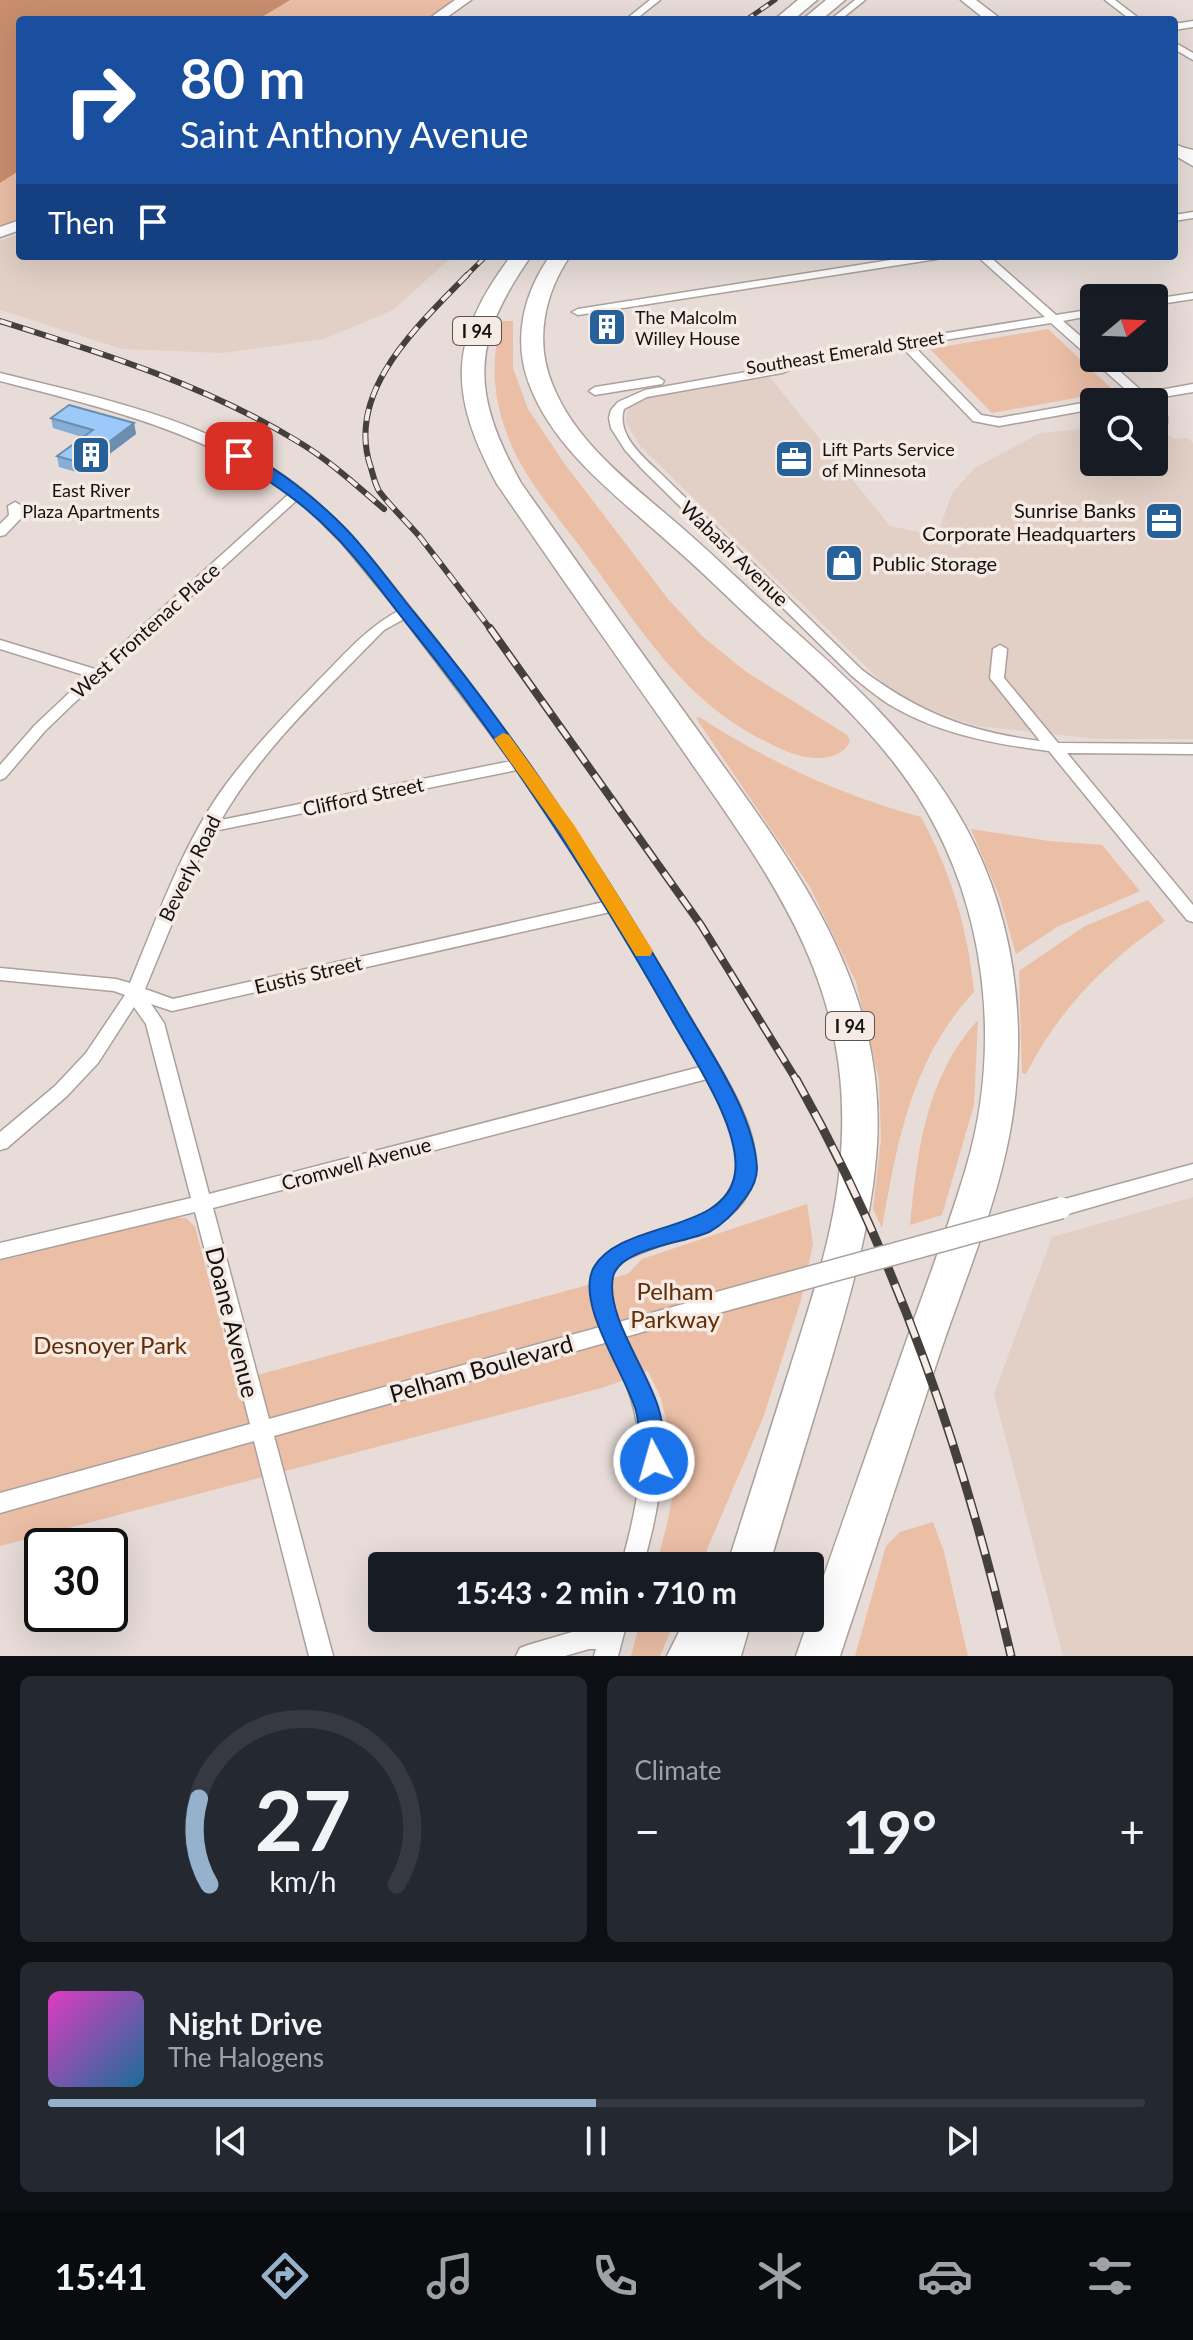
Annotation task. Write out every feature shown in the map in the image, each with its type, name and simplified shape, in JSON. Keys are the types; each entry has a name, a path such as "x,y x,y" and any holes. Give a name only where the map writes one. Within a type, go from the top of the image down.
{"highway":[{"path":"787,16 809,0"},
{"path":"815,16 837,0"},
{"name":"I 94","path":"518,260 491,299 475,341 472,392 485,441 509,484 781,870 812,923 832,967 855,1053 860,1095 861,1153 847,1240 752,1552"},
{"path":"557,260 538,297 532,335 538,377 558,417 600,465 845,692 874,721 926,785 971,867 985,907 999,965 1001,1070 995,1124 985,1165 818,1656"},
{"path":"689,1656 701,1632"},
{"path":"719,1656 727,1632"}],"street":[{"path":"440,16 464,0"},
{"path":"634,16 656,0"},
{"path":"839,16 861,0"},
{"path":"968,0 990,16"},
{"path":"1109,0 1131,16"},
{"path":"578,312 911,260"},
{"path":"987,260 1080,341"},
{"path":"1168,300 1193,296"},
{"name":"Southeast Emerald Street","path":"595,391 802,361 1080,314"},
{"path":"904,343 977,418 988,421 1080,407"},
{"name":"Wabash Avenue","path":"802,361 782,369 645,394 617,410 615,418 619,433 636,457 872,687 908,709 948,726 998,739 1053,746"},
{"path":"1113,372 1131,388"},
{"path":"0,377 180,430 257,465 298,492 342,534 461,680 521,764 616,905 711,1071 745,1149 746,1173 742,1187 725,1209 701,1226 632,1246 610,1260 600,1281 602,1300 613,1331 648,1411 652,1437 653,1489 636,1552"},
{"path":"1168,394 1193,388"},
{"name":"West Frontenac Place","path":"0,775 40,728 298,492"},
{"path":"0,532 16,516 15,506"},
{"name":"Beverly Road","path":"0,1143 61,1091 92,1058 134,994 164,917 206,828 232,787 279,730 379,627 406,612"},
{"path":"0,644 97,674"},
{"path":"1000,649 997,678 1193,916"},
{"path":"1053,746 1193,749"},
{"name":"Clifford Street","path":"206,828 521,764"},
{"name":"Eustis Street","path":"0,974 116,985 134,994 172,1005 616,905"},
{"name":"Doane Avenue","path":"134,994 155,1023 321,1656"},
{"name":"Cromwell Avenue","path":"0,1251 711,1071"},
{"name":"Pelham Boulevard","path":"0,1503 1193,1171"},
{"path":"528,1656 589,1638 611,1638"}],"shaded area":[{"path":"0,0 290,0 264,16 16,16 16,173 0,183"},
{"path":"16,235 16,260 449,260 393,310 324,339 223,353 122,349 0,310 0,241"},
{"path":"768,375 890,526 937,536 952,493 975,468 1040,433 1080,429 1080,476 1168,476 1168,435 1175,439 1188,438 1193,443 1193,739 1096,739 978,726 930,711 889,689 640,446 626,422 628,405 653,395"},
{"path":"1193,1197 1193,1656 1063,1656 994,1394 1052,1237"}],"green space":[{"path":"284,0 474,0 448,16 246,16"},
{"path":"16,166 16,231 0,236 0,176"},
{"path":"502,321 513,321 513,368 528,409 564,463 668,599 702,636 745,671 847,735 850,741 844,749 825,758 801,756 775,746 734,723 684,681 642,632 541,496 514,450 502,420 496,392 496,349"},
{"path":"1048,329 1080,359 1080,372 1094,372 1111,388 1080,388 1080,397 992,413 930,349"},
{"path":"696,718 752,749 806,776 921,817 949,880 963,924 974,992 936,1045 910,1102 882,1228 873,1209 881,1140 879,1080 856,982 810,887"},
{"path":"971,829 1049,841 1102,845 1140,891 1057,927 1016,954 1000,898"},
{"path":"1148,900 1165,921 1123,953 1086,988 1053,1028 1026,1074 1022,1073 1019,971 1085,926"},
{"path":"978,1020 974,1105 942,1215 910,1225 921,1143 935,1090 960,1042"},
{"path":"807,1204 813,1244 801,1300 763,1418 706,1552 660,1552 672,1500 676,1467 675,1432 669,1432 661,1398 648,1371 605,1387 68,1528 24,1528 24,1540 0,1546 0,1261 170,1218 186,1218 195,1227 236,1381 628,1274 642,1259"},
{"path":"933,1522 944,1552 968,1656 855,1656 886,1546 900,1532"},
{"path":"637,1632 670,1632 660,1656 631,1656"}],"building":[{"path":"69,405 134,423 81,463 57,456 93,430 51,418"}],"railway":[{"path":"752,16 775,0"},
{"path":"467,275 482,260"},
{"path":"467,275 428,315 391,361 377,386 368,412 365,440 379,491 420,537 491,630"},
{"path":"0,321 115,358 226,403 309,448 384,509"},
{"path":"490,628 701,925 797,1081"},
{"path":"796,1079 866,1217 924,1360 972,1506 1011,1656"}],"slow traffic":[{"path":"503,739 568,829 643,951"}],"place":[{"name":"The Malcolm Willey House","path":"607,327"},
{"name":"East River Plaza Apartments","path":"91,455"},
{"name":"Lift Parts Service of Minnesota","path":"794,459"},
{"name":"Sunrise Banks Corporate Headquarters","path":"1164,521"},
{"name":"Public Storage","path":"844,563"}],"route":[{"path":"239,456 298,492 342,534 461,680 568,829 616,905 711,1071 741,1137 746,1173 742,1187 725,1209 701,1226 632,1246 610,1260 600,1281 605,1311 648,1411 654,1461"}],"park label":[{"name":"Pelham Parkway","path":"675,1304"},
{"name":"Desnoyer Park","path":"110,1344"}]}
